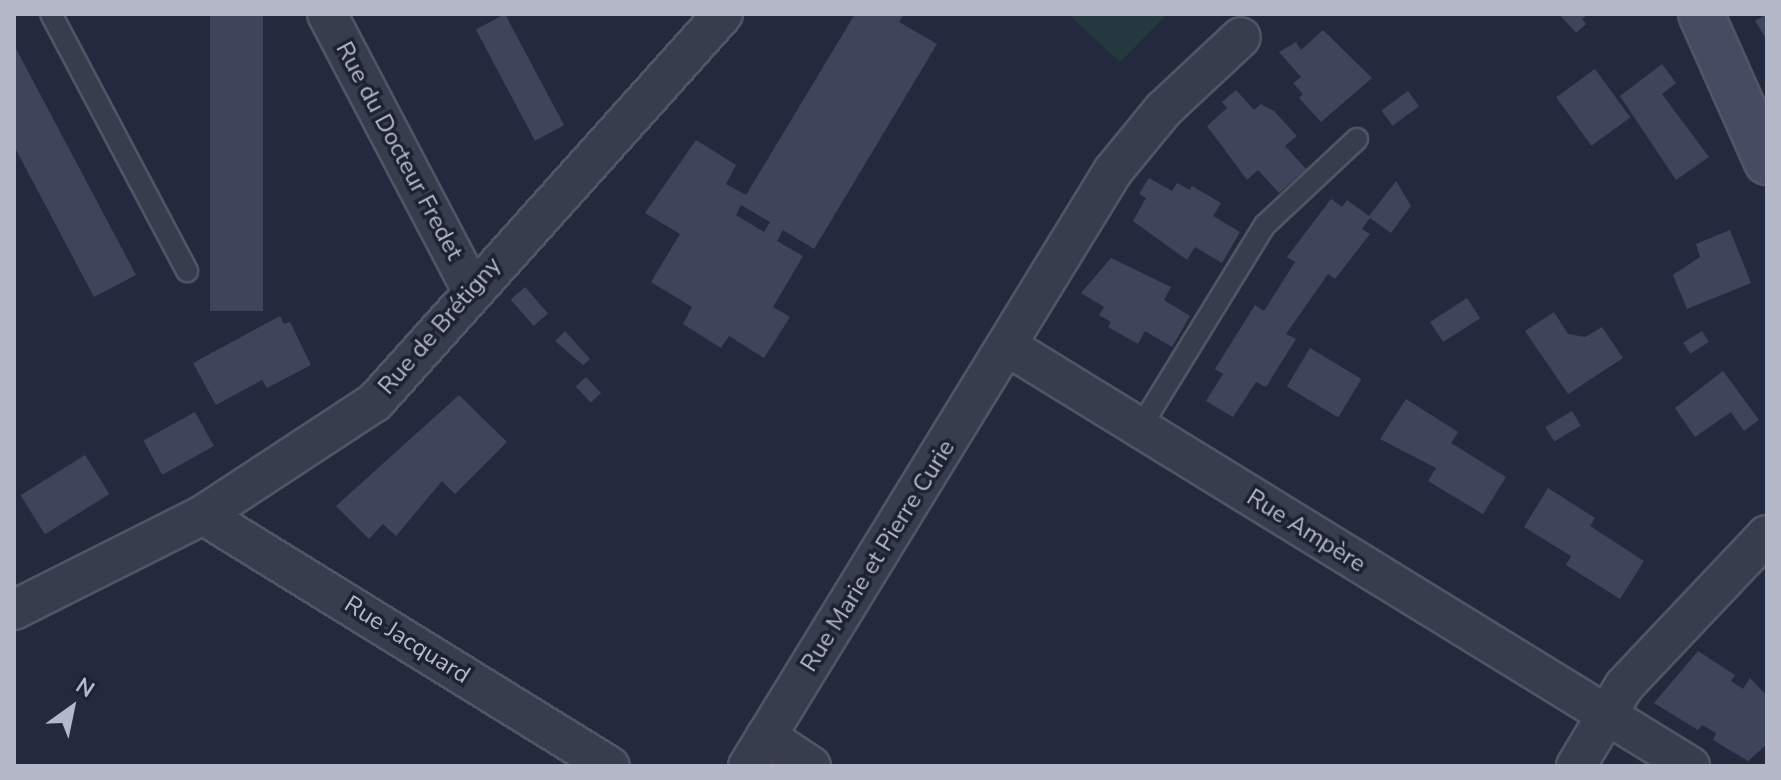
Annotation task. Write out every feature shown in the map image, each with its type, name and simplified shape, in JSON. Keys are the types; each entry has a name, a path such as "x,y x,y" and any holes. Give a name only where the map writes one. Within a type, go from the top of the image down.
{"main road":[{"path":"1701,14 1767,162"}],"street":[{"name":"Rue du Docteur Fredet","path":"327,14 471,288"},
{"name":"Rue de Brétigny","path":"14,610 203,515 375,402 471,288 723,14"},
{"name":"Rue Marie et Pierre Curie","path":"757,751 1113,171 1164,109 1241,37"},
{"name":"Rue Ampère","path":"1007,346 1690,766"},
{"name":"Rue Jacquard","path":"203,515 610,766"},
{"path":"1576,766 1624,686 1767,535"},
{"path":"757,751 811,766"}],"lane":[{"path":"51,14 187,271"},
{"path":"1140,428 1265,225 1357,139"}],"shaded area":[{"path":"1068,14 1167,14 1120,62"}],"building":[{"path":"210,14 263,14 263,311 210,311"},
{"path":"505,14 564,125 535,141 476,29"},
{"path":"855,14 904,14 899,22 937,44 814,249 783,230 777,241 803,256 773,307 790,317 764,358 729,336 721,348 683,324 692,307 651,282 680,234 645,213 696,140 736,165 726,184 746,195","holes":["741,205 770,222 764,232 736,215"]},
{"path":"1559,14 1588,14 1582,19 1586,24 1576,33"},
{"path":"1767,14 1767,40 1755,21"},
{"path":"1323,30 1372,78 1321,122 1299,98 1303,94 1293,83 1301,77 1279,52 1296,42 1301,50"},
{"path":"14,45 136,275 94,297 14,146"},
{"path":"1662,64 1676,83 1662,94 1709,157 1676,180 1620,96"},
{"path":"1595,69 1630,118 1591,146 1556,97"},
{"path":"1236,90 1254,110 1261,104 1274,111 1297,136 1285,146 1306,169 1279,193 1258,170 1247,180 1207,126 1227,108 1222,102"},
{"path":"1408,91 1419,106 1392,126 1381,110"},
{"path":"1149,178 1172,191 1177,183 1190,190 1192,186 1221,203 1213,216 1240,232 1222,263 1195,247 1187,260 1133,221 1146,198 1139,194"},
{"path":"1396,181 1411,206 1391,233 1370,218 1362,229 1370,234 1335,279 1328,274 1286,334 1296,339 1266,387 1256,382 1233,417 1206,401 1223,374 1215,369 1255,305 1264,311 1295,262 1287,257 1331,199 1342,207 1347,200 1369,216"},
{"path":"1730,230 1751,283 1687,309 1673,275 1700,257 1696,244"},
{"path":"1111,258 1171,287 1164,300 1190,316 1172,347 1145,331 1138,344 1108,327 1111,322 1099,315 1104,307 1081,293"},
{"path":"525,287 548,313 534,326 511,299"},
{"path":"1467,298 1480,318 1443,342 1430,322"},
{"path":"1554,312 1568,334 1585,337 1602,327 1623,358 1568,394 1525,331"},
{"path":"280,316 284,324 290,322 311,365 267,388 262,380 216,405 193,363"},
{"path":"565,331 590,359 583,365 555,341"},
{"path":"1702,331 1709,342 1690,354 1683,343"},
{"path":"1310,348 1361,379 1338,417 1287,387"},
{"path":"1723,371 1759,420 1744,431 1731,412 1695,437 1675,408"},
{"path":"586,377 601,393 591,403 576,387"},
{"path":"459,395 507,442 455,494 442,481 396,536 383,524 369,539 336,506"},
{"path":"1406,399 1458,432 1451,443 1506,477 1483,514 1428,481 1436,468 1380,439"},
{"path":"1572,411 1581,426 1554,442 1545,427"},
{"path":"195,412 214,446 162,475 143,441"},
{"path":"85,455 109,494 45,534 21,495"},
{"path":"1548,488 1595,518 1590,526 1644,561 1620,599 1566,565 1571,556 1524,527"},
{"path":"1698,651 1735,675 1731,681 1743,689 1750,678 1767,696 1767,744 1748,761 1713,740 1716,733 1702,725 1698,730 1654,703"}]}
